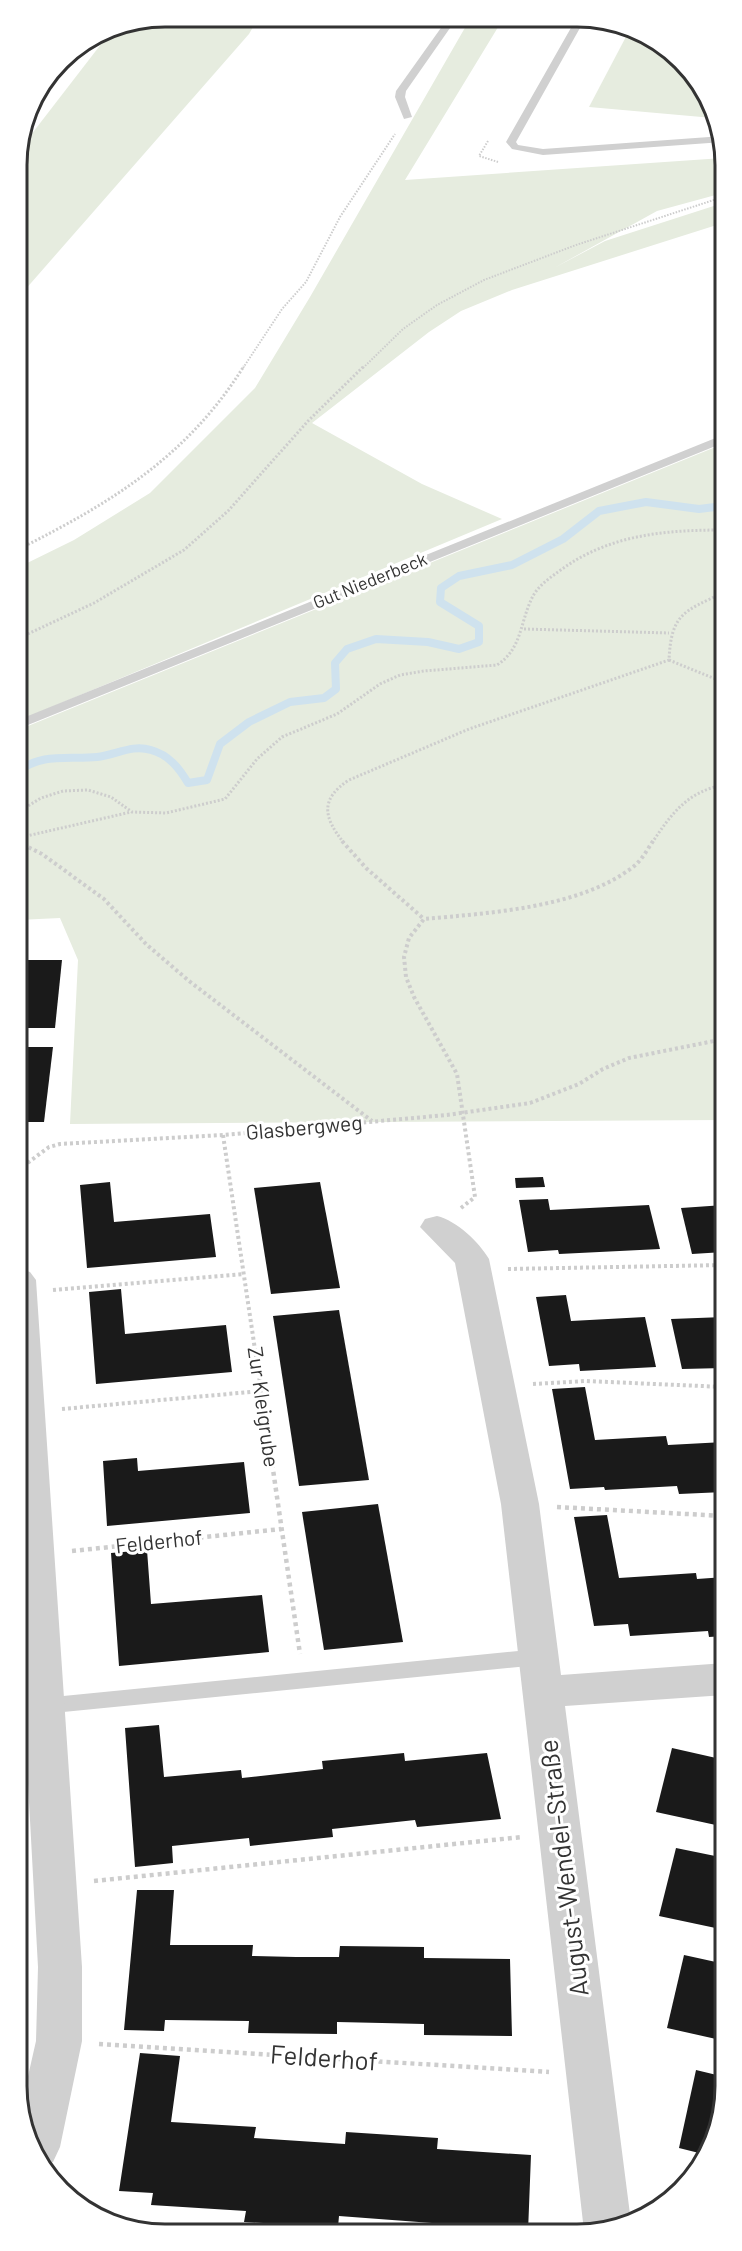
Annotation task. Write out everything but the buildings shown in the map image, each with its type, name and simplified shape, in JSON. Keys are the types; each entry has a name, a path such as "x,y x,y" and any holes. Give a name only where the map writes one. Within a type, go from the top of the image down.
{"street":[{"name":"August-Wendel-Straße","path":"437,1227 472,1258 520,1504 607,2220"},
{"path":"27,1453 36,1555 42,1706 60,1967 59,2042 38,2139"},
{"path":"541,1674 715,1679"}],"lane":[{"path":"407,117 400,97 402,91 447,27"},
{"path":"576,27 511,142 515,147 543,152 712,140"},
{"name":"Gut Niederbeck","path":"27,721 715,442"},
{"path":"42,1706 303,1679 541,1674"}],"path":[{"path":"27,545 69,524 130,487 172,454 201,426 229,392 282,309 307,281 363,180 407,117"},
{"path":"27,635 94,603 184,550 228,511 308,421 394,337 437,305 484,280 576,245 715,200"},
{"path":"27,838 132,812 166,813 225,799 257,759 282,736 337,714 380,684 400,675 497,665 509,660 524,629 525,613 533,596 571,560 599,545 639,534 715,530"},
{"path":"669,660 669,633 673,622 684,612 715,597"},
{"path":"524,629 669,633"},
{"path":"424,919 344,845 327,809 328,799 334,791 370,770 442,739 513,712 669,660 715,679"},
{"path":"437,1227 475,1197 462,1112 462,1094 454,1064 413,997 406,974 403,951 416,926 424,919 564,898 597,886 633,867 684,800 700,790 715,787"},
{"path":"27,807 52,794 88,790 111,797 132,812"},
{"path":"27,845 104,900 119,912 146,944 189,981 327,1089 372,1121"},
{"name":"Glasbergweg","path":"27,1164 49,1148 60,1144 223,1135 462,1112 531,1103 570,1088 628,1058 715,1041"},
{"name":"Zur Kleigrube","path":"223,1135 303,1679"},
{"path":"474,1269 715,1265"},
{"path":"27,1298 244,1274"},
{"path":"497,1385 586,1381 715,1387"},
{"path":"27,1430 261,1391"},
{"path":"520,1504 715,1515"},
{"name":"Felderhof","path":"36,1555 281,1529"},
{"path":"54,1886 560,1833"},
{"name":"Felderhof","path":"59,2042 589,2074"}],"shaded area":[{"path":"253,27 27,288 27,156 31,135 104,41 120,34 147,28"},
{"path":"465,27 498,27 405,180 715,159 715,195 657,211 554,268 605,241 715,206 715,226 512,290 461,311 429,332 312,423 422,484 502,519 27,717 27,563 74,540 150,493 255,388"},
{"path":"626,36 654,50 675,67 697,96 707,117 589,107"},
{"path":"715,447 715,1120 70,1124 78,960 60,918 27,920 27,726"}],"waterway":[{"path":"27,766 46,759 97,757 144,748 168,759 188,783 207,780 220,744 249,722 290,702 324,698 336,689 335,663 347,649 376,639 428,642 459,649 479,642 479,626 440,602 441,588 459,576 512,565 563,539 599,511 646,502 699,509 715,507"}]}
